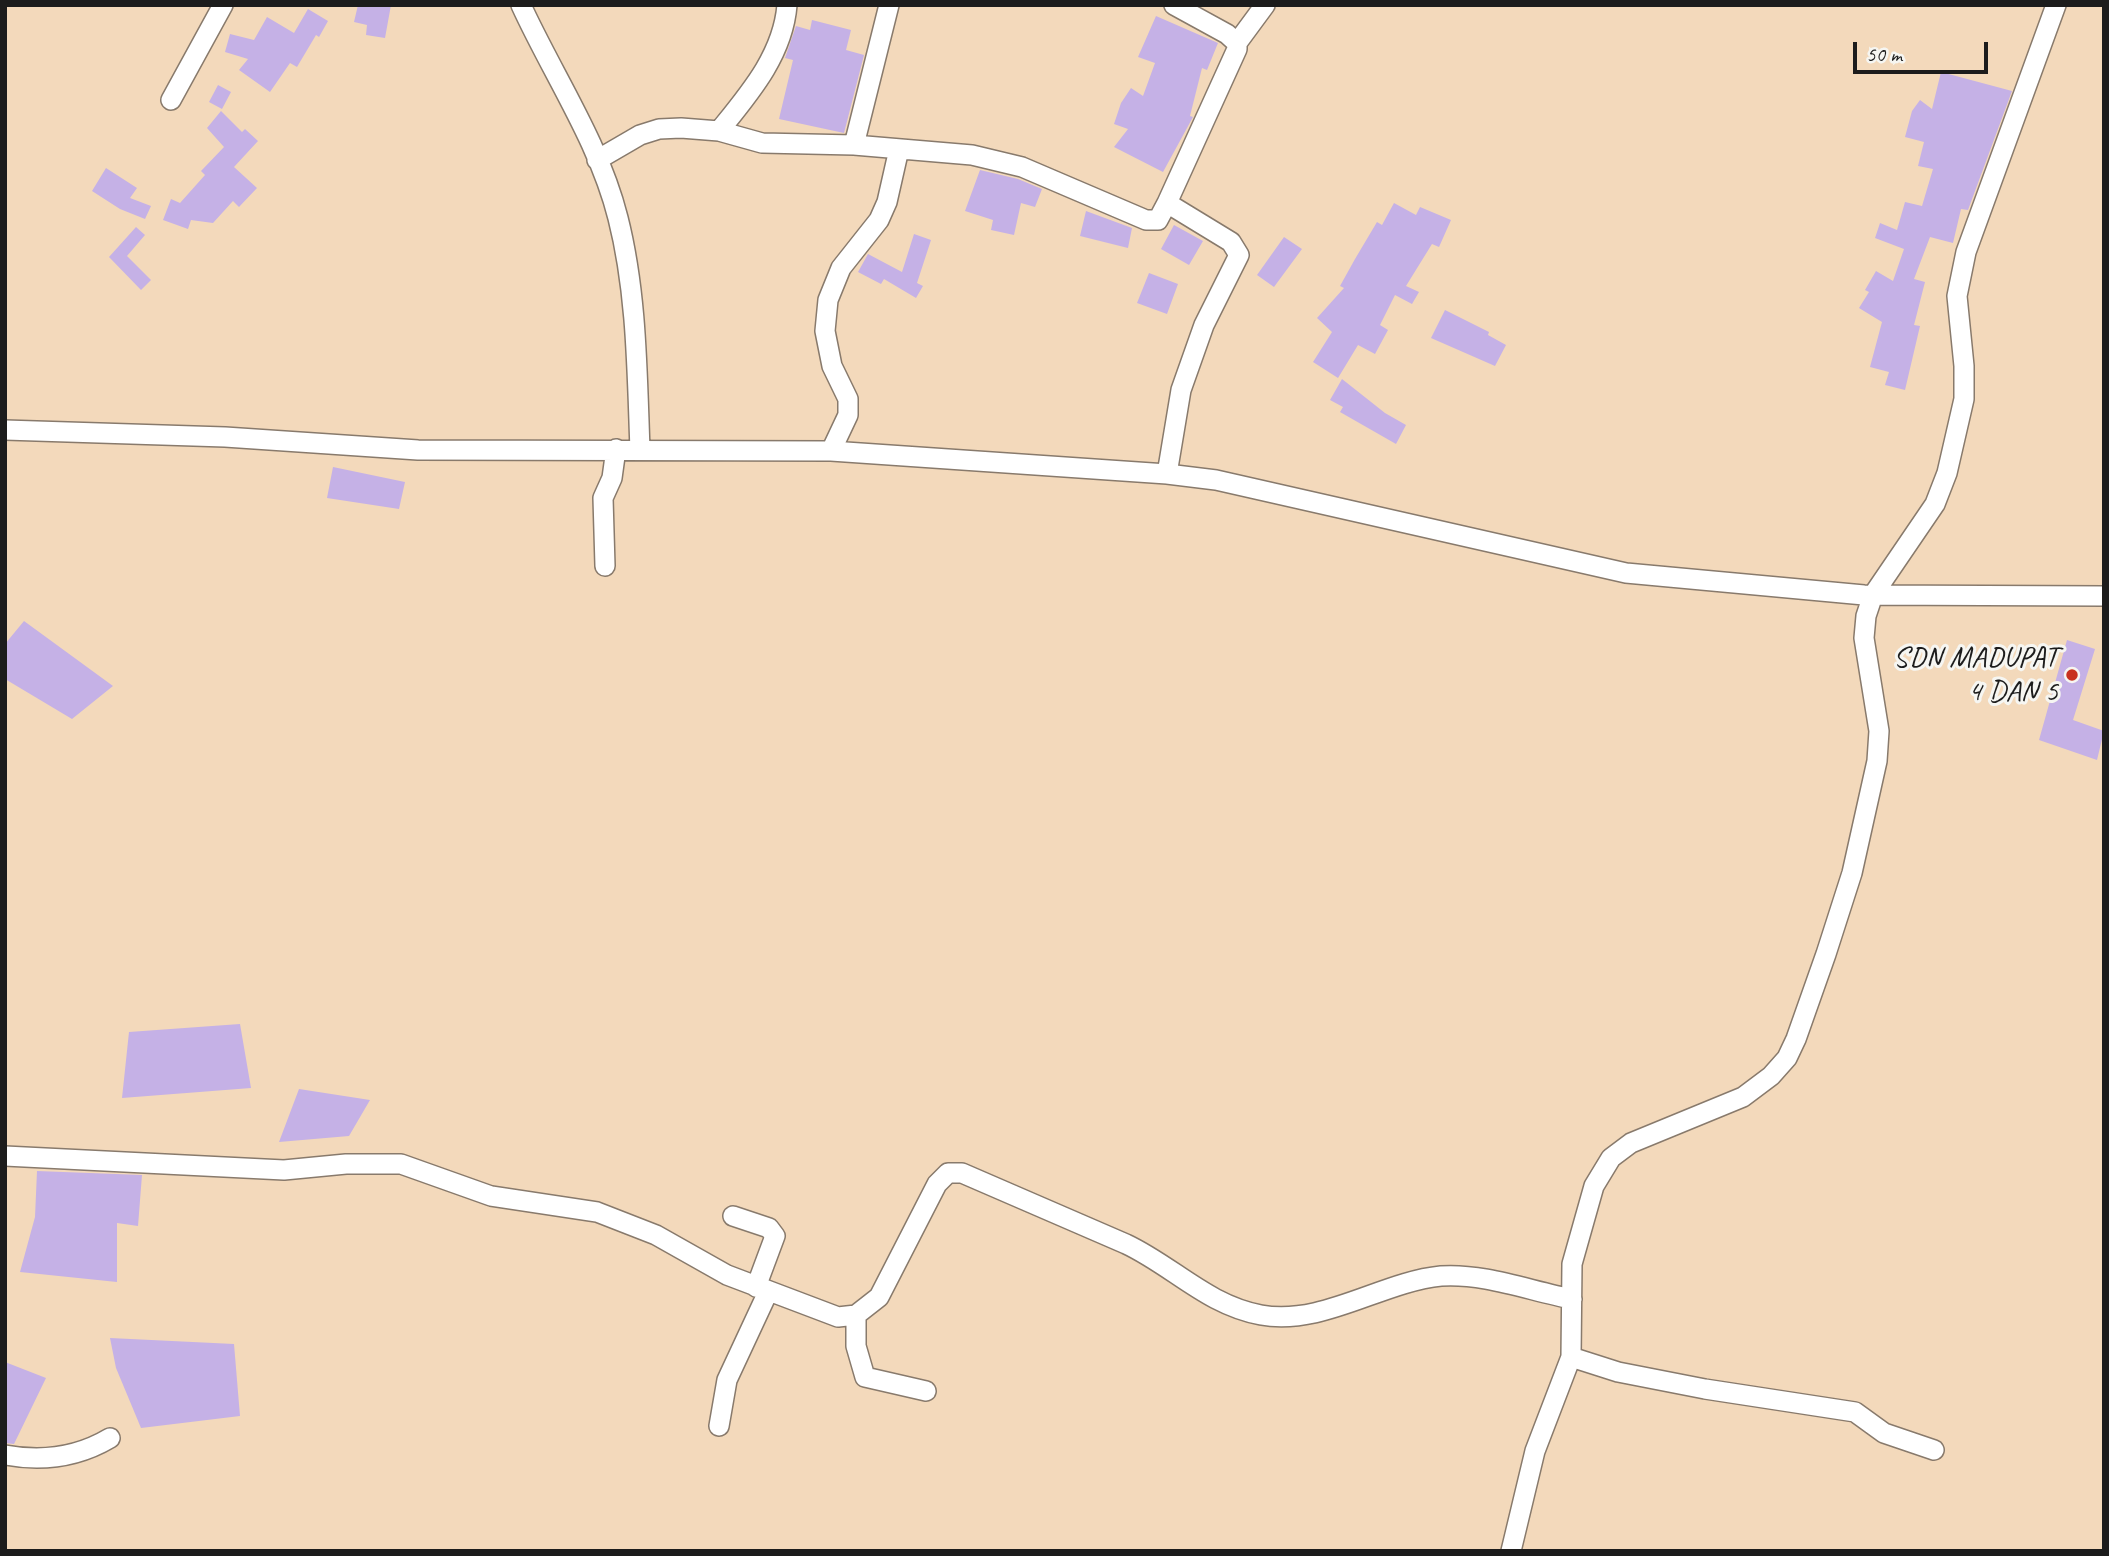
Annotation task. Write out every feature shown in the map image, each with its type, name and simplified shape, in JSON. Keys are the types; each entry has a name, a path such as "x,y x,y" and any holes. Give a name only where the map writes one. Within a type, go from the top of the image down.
{"street":[{"path":"171,100 223,5"},
{"path":"521,5 597,160 618,217 636,330 640,450"},
{"path":"719,131 753,89 781,40 787,5"},
{"path":"854,145 889,5"},
{"path":"1174,5 1227,33 1237,43"},
{"path":"597,160 640,135 659,129 719,131 762,143 854,145 972,155 1022,167 1146,220 1158,220 1235,54 1237,43 1265,5"},
{"path":"1511,1551 1535,1451 1572,1357 1572,1264 1594,1186 1611,1158 1631,1143 1744,1097 1771,1076 1787,1058 1796,1039 1852,873 1877,761 1879,731 1864,638 1866,616 1872,595 1935,504 1947,473 1964,399 1964,366 1957,296 1966,252 2056,5"},
{"path":"831,451 848,415 848,399 832,366 825,331 828,300 841,268 879,220 899,149"},
{"path":"1167,204 1231,242 1239,255 1204,325 1181,390 1167,474"},
{"path":"5,430 225,437 418,450 831,451 1167,474 1216,480 1626,573 1872,595 2104,596"},
{"path":"605,566 603,498 612,478 616,449"},
{"path":"5,1156 284,1170 346,1164 401,1164 491,1196 597,1212 656,1236 727,1275 838,1317 856,1315 879,1297 937,1184 948,1173 962,1173 1146,1253 1198,1291 1226,1305 1263,1315 1295,1315 1443,1276 1482,1278 1572,1299"},
{"path":"719,1426 727,1380 762,1289 775,1236 769,1228 733,1216"},
{"path":"856,1315 856,1346 865,1377 926,1391"},
{"path":"1572,1357 1618,1371 1705,1389 1855,1412 1884,1433 1934,1450"},
{"path":"5,1455 50,1458 86,1452 110,1438"}],"building":[{"path":"358,5 391,5 385,38 366,35 367,25 354,22"},
{"path":"308,9 328,21 319,37 316,35 297,67 290,63 270,92 239,70 248,59 225,52 230,34 254,40 267,17 294,33"},
{"path":"1156,16 1218,43 1207,70 1202,68 1190,116 1193,117 1163,172 1114,147 1128,129 1114,124 1121,103 1131,88 1143,96 1155,63 1138,57"},
{"path":"812,20 851,30 846,50 864,55 844,133 779,119 793,60 785,58 796,26 810,30"},
{"path":"1941,72 2012,91 1968,210 1961,209 1953,243 1930,237 1914,279 1925,282 1914,325 1920,326 1905,390 1885,385 1889,372 1870,367 1882,322 1859,308 1869,292 1865,290 1876,271 1893,281 1904,249 1875,238 1880,223 1897,230 1905,202 1922,206 1933,169 1918,166 1924,142 1905,137 1912,111 1920,100 1932,109"},
{"path":"218,85 231,92 222,109 209,102"},
{"path":"221,111 242,132 245,129 258,141 234,167 257,188 239,207 233,201 213,223 191,220 188,229 163,220 171,199 180,203 205,175 201,171 224,147 207,128"},
{"path":"106,168 137,188 130,198 151,206 145,219 120,209 92,191"},
{"path":"980,170 1018,179 1042,189 1035,207 1021,203 1014,235 991,230 993,220 965,211"},
{"path":"1394,203 1416,215 1420,207 1451,220 1439,247 1432,244 1406,286 1419,292 1412,304 1395,295 1380,325 1388,330 1375,354 1358,345 1338,378 1313,362 1332,332 1317,318 1344,288 1340,286 1355,259 1377,222 1382,225"},
{"path":"1086,211 1132,228 1128,248 1080,236"},
{"path":"1174,225 1203,241 1189,265 1161,249"},
{"path":"136,227 145,235 127,256 151,280 141,290 109,257"},
{"path":"914,234 931,240 917,283 923,286 916,298 884,279 881,284 858,272 868,254 902,272"},
{"path":"1284,237 1302,249 1274,287 1257,275"},
{"path":"1149,273 1178,284 1167,314 1137,303"},
{"path":"1445,310 1489,332 1488,335 1506,345 1495,366 1431,338"},
{"path":"1342,379 1385,413 1406,425 1396,444 1340,412 1343,407 1330,400"},
{"path":"333,467 405,482 399,509 327,498"},
{"path":"24,621 113,686 72,719 5,679 5,644"},
{"path":"2067,640 2095,649 2073,720 2104,731 2097,760 2039,740"},
{"path":"240,1024 251,1088 122,1098 129,1032"},
{"path":"299,1089 370,1100 349,1136 279,1142"},
{"path":"37,1171 142,1175 138,1226 117,1223 117,1282 20,1272 35,1217"},
{"path":"110,1338 234,1344 240,1416 141,1428 116,1368"},
{"path":"5,1362 46,1378 14,1444 5,1443"}],"place":[{"name":"SDN MADUPAT 4 DAN 5","path":"2072,675"}]}
